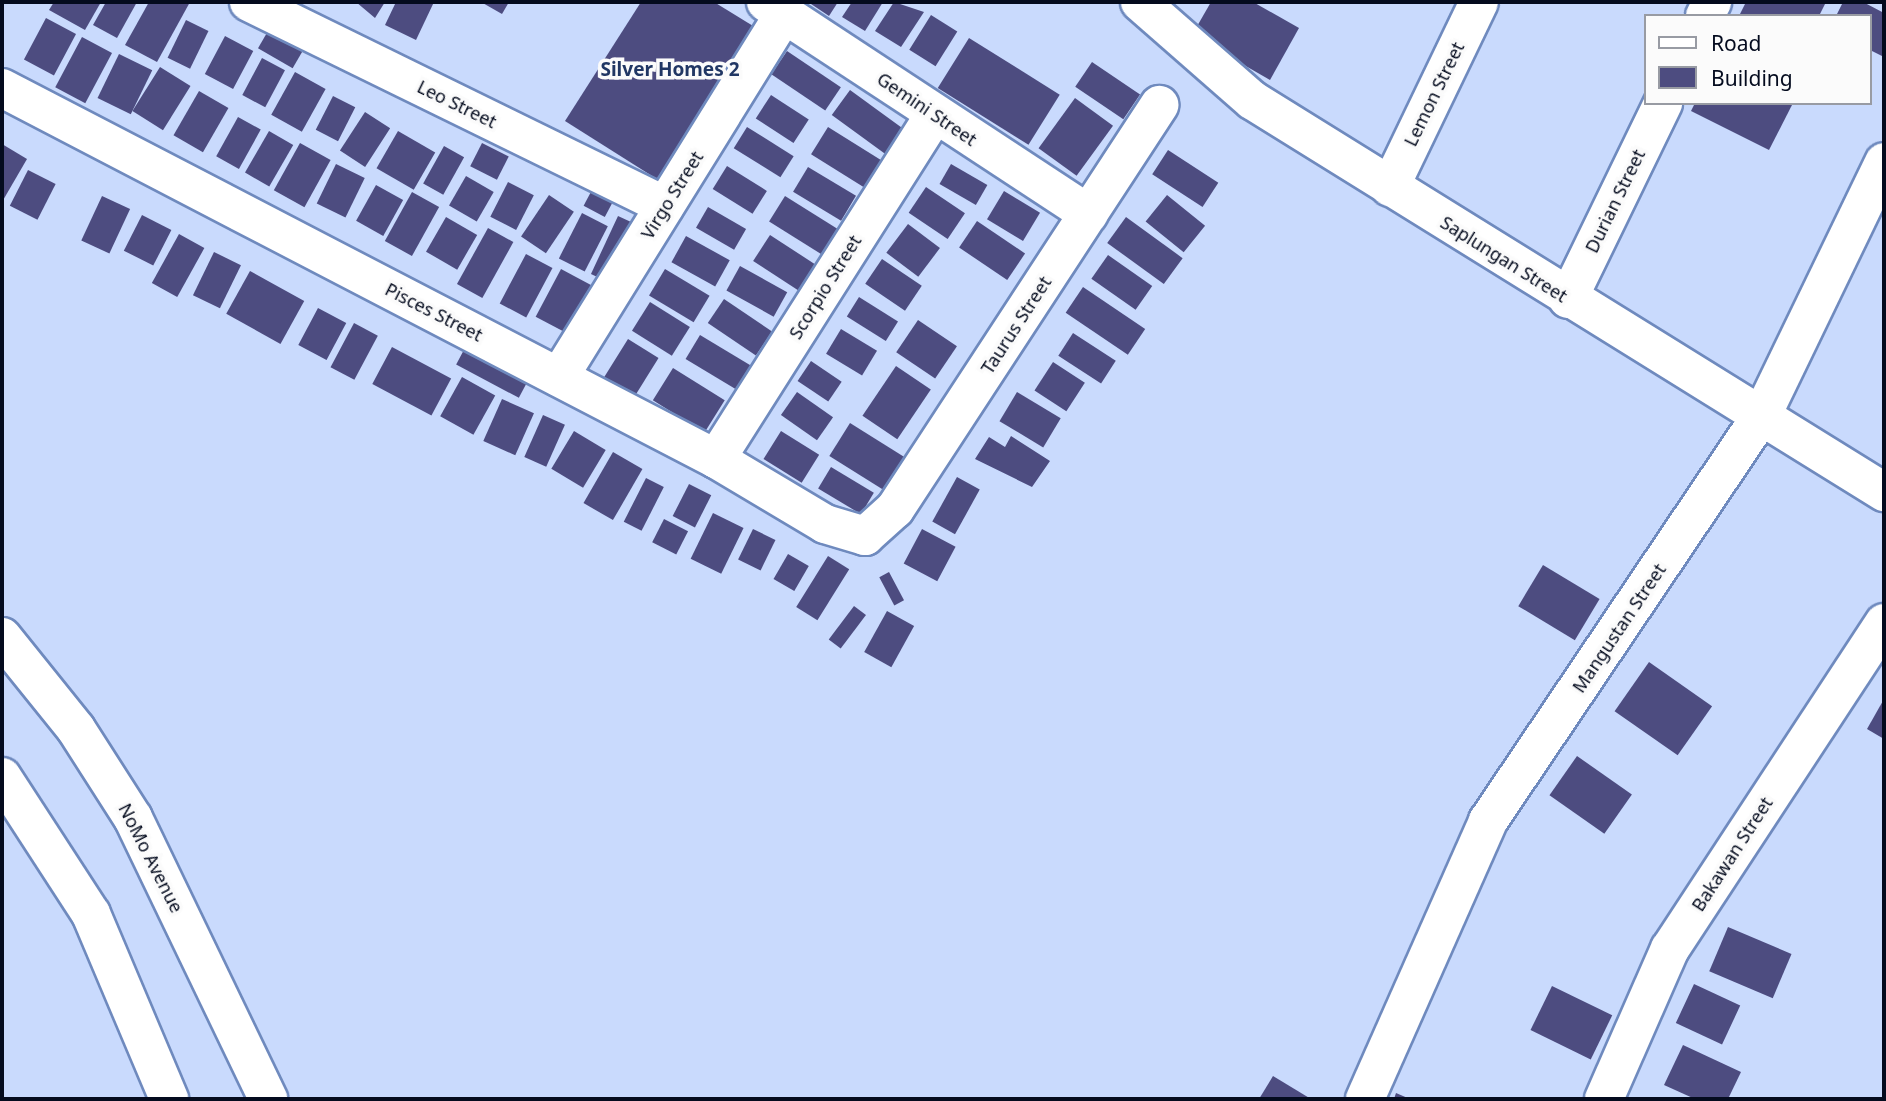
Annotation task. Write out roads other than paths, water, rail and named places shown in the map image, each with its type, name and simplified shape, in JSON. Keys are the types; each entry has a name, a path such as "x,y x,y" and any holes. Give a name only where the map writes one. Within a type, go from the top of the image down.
{"street":[{"name":"Leo Street","path":"249,2 665,206"},
{"name":"Saplungan Street","path":"1140,2 1252,100 1568,299 1884,492"},
{"name":"Lemon Street","path":"1390,187 1479,2"},
{"name":"Virgo Street","path":"559,377 665,206 775,8"},
{"name":"Gemini Street","path":"775,8 934,115 1089,214"},
{"name":"Pisces Street","path":"2,88 716,459 846,534 864,536"},
{"name":"Taurus Street","path":"864,536 895,509 1159,105"},
{"name":"Durian Street","path":"1568,299 1662,105"},
{"name":"Scorpio Street","path":"716,459 934,115"},
{"name":"Mangustan Street","path":"1365,1099 1488,821 1761,418 1884,162"},
{"name":"Bakawan Street","path":"1604,1099 1670,949 1884,623"},
{"name":"NoMo Avenue","path":"2,637 76,729 133,818 268,1099"},
{"path":"2,777 91,914 169,1099"}],"district":[{"name":"Silver Homes 2","path":"670,70"}]}
